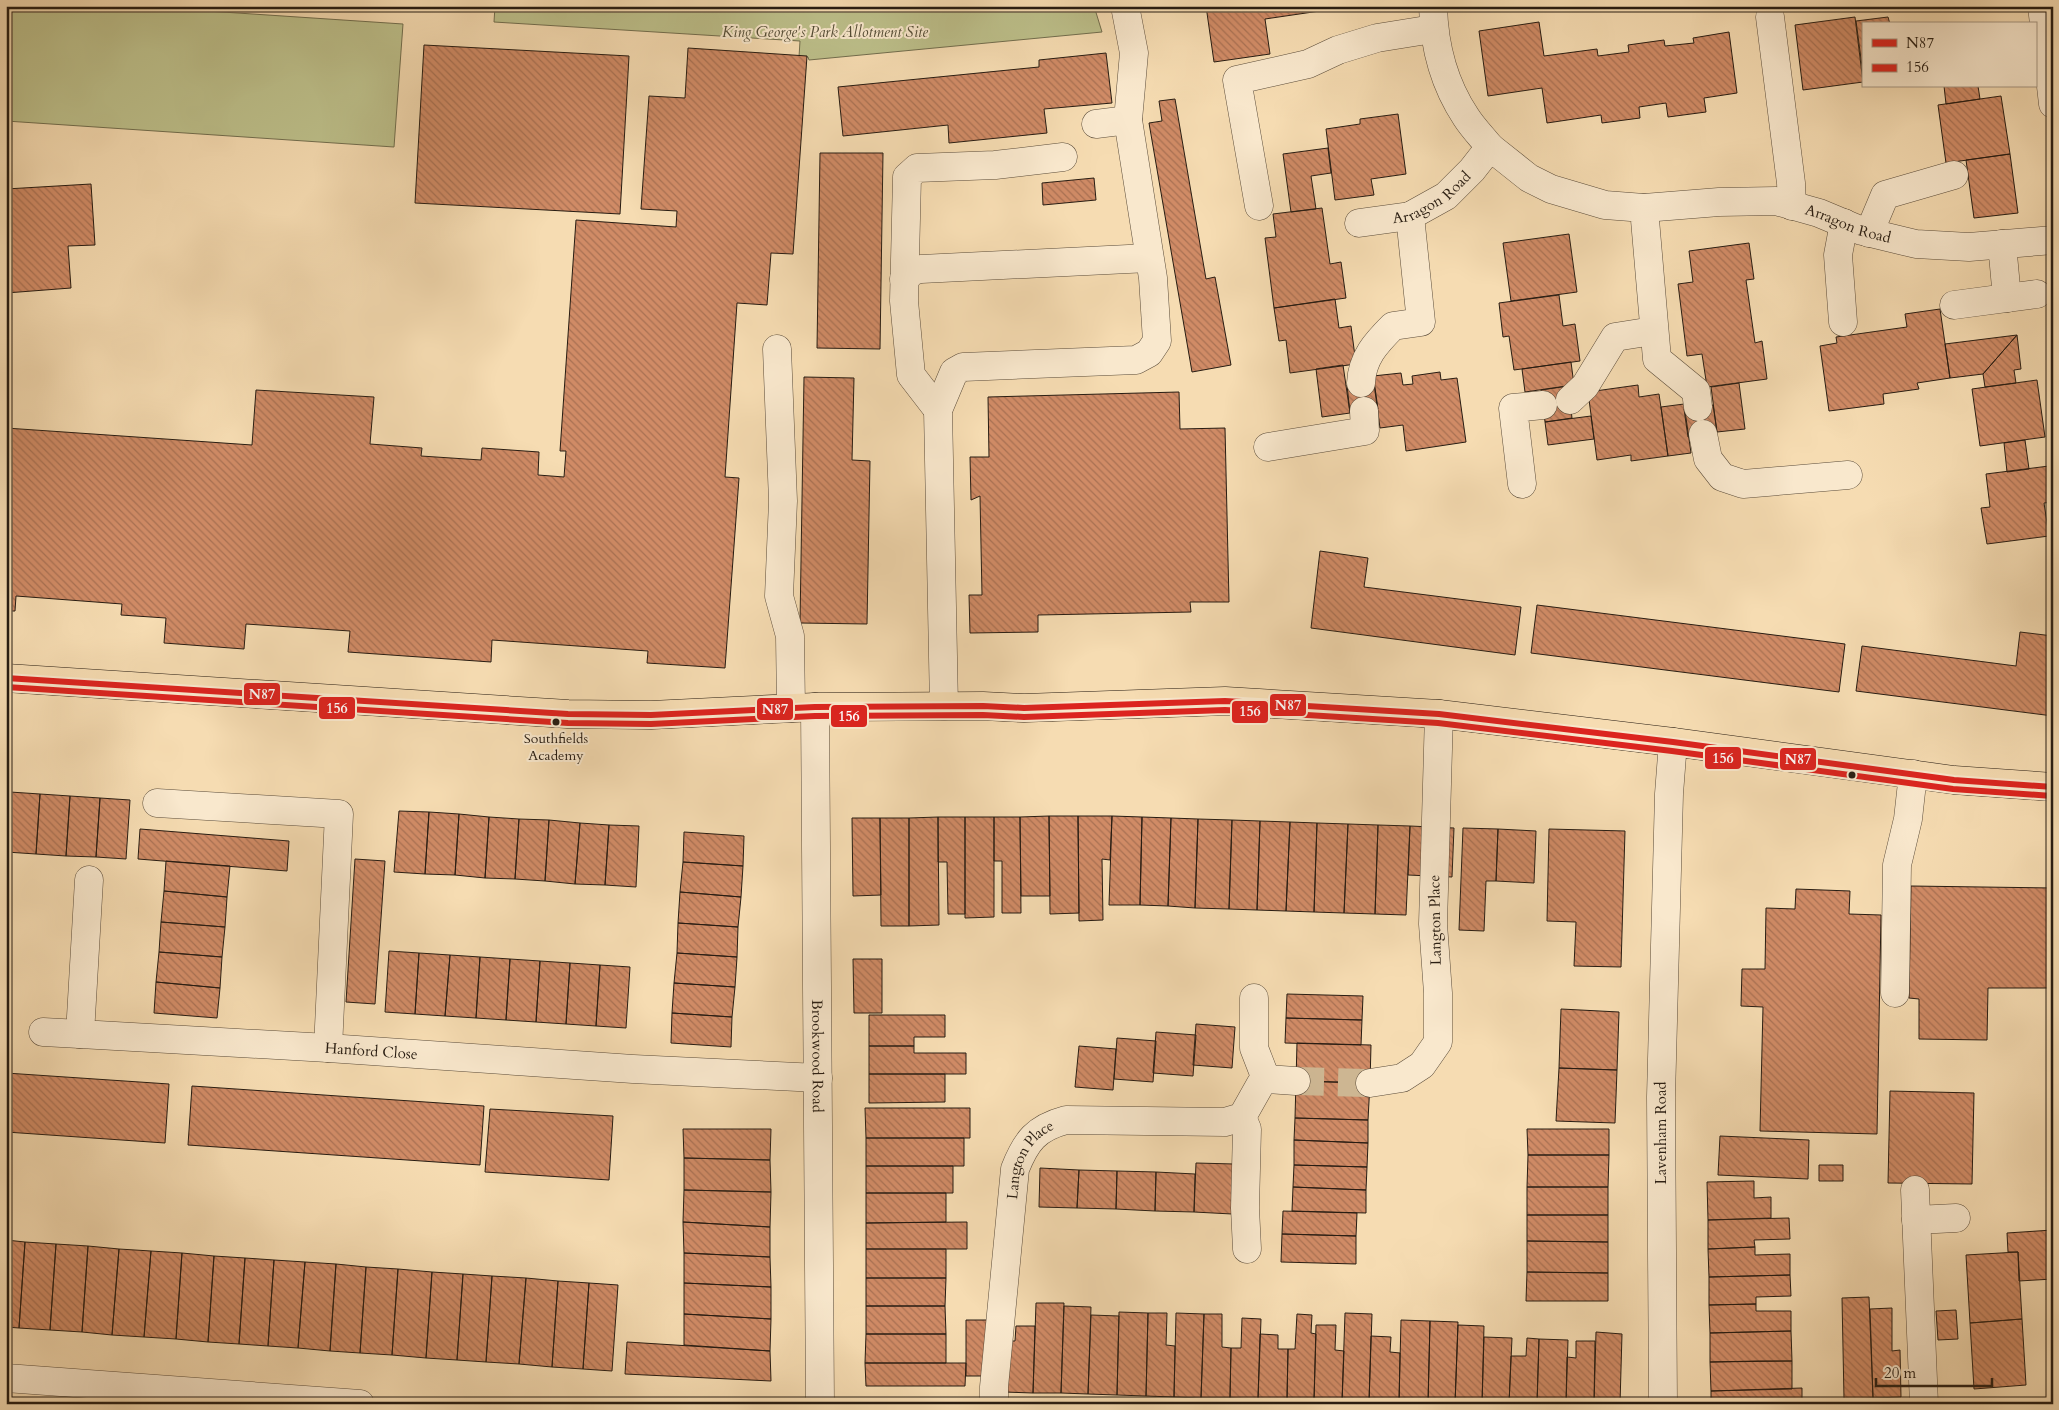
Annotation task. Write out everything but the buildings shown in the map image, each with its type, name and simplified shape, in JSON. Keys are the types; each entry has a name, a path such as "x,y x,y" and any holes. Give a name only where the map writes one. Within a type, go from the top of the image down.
{"main road":[{"path":"6,678 568,714 651,715 803,708 944,706 1024,708 1225,701 1439,714 1673,742 1954,780 2053,787"}],"street":[{"path":"944,706 938,410 954,372 963,367 1136,360 1149,353 1157,341 1153,278 1128,120 1134,53 1125,6"},
{"path":"2042,6 2053,104"},
{"path":"1770,17 1792,183 1792,206"},
{"name":"Arragon Road","path":"1259,206 1237,80 1308,64 1338,50 1433,18 1446,81 1466,117 1490,148 1529,178 1551,189 1605,205 1644,208 1719,202 1776,201 1819,213 1869,233 1916,244 1969,247 2053,240"},
{"path":"1096,124 1128,120"},
{"name":"Arragon Road","path":"1359,223 1410,216 1446,196 1472,170 1490,148"},
{"path":"938,410 911,375 904,301 907,177 917,168 995,165 1063,156"},
{"path":"1869,233 1885,195 1954,175"},
{"path":"1644,208 1653,331 1657,359 1696,391 1698,407"},
{"path":"1361,383 1361,374 1369,353 1393,326 1421,322 1410,216"},
{"path":"1843,322 1838,255 1844,224"},
{"path":"2002,244 2007,298"},
{"path":"904,279 912,271 921,269 1149,258"},
{"path":"1954,305 2037,294"},
{"path":"1570,400 1585,386 1615,337 1653,331"},
{"name":"Brookwood Road","path":"777,349 783,501 779,596 790,636 803,708 818,1078 820,1404"},
{"path":"1522,484 1512,408 1543,405"},
{"path":"1268,447 1365,431 1364,411"},
{"path":"1703,434 1708,459 1722,477 1744,484 1848,475"},
{"name":"Langton Place","path":"1370,1083 1402,1078 1422,1065 1438,1042 1438,993 1433,924 1439,714"},
{"name":"Lavenham Road","path":"1663,1404 1661,1097 1669,794 1673,742"},
{"path":"1895,993 1897,865 1908,819 1913,774"},
{"path":"156,803 339,814 328,1048"},
{"path":"80,1034 90,880"},
{"path":"1254,998 1254,1048 1266,1079"},
{"name":"Hanford Close","path":"43,1032 328,1048 642,1070 818,1078"},
{"path":"1247,1249 1245,1208 1246,1129 1242,1118 1260,1085 1266,1079 1296,1080"},
{"name":"Langton Place","path":"994,1404 1015,1170 1023,1150 1033,1136 1050,1124 1066,1120 1225,1122 1242,1118"},
{"path":"1915,1190 1924,1404"},
{"path":"1916,1220 1956,1218"},
{"path":"6,1378 360,1404"}],"green space":[{"path":"6,6 132,6 403,24 394,147 6,121"},
{"name":"King George's Park Allotment Site","path":"495,6 1094,6 1102,32 809,60 808,57 799,57 800,41 494,22"}],"tunnel":[{"path":"1296,1081 1370,1083"}],"transit line":[{"name":"N87","path":"6,678 568,714 651,715 815,707 983,706 1024,708 1225,701 1439,714 1673,742 1954,780 2053,787"},
{"name":"156","path":"6,687 568,723 651,724 815,716 983,715 1024,717 1225,710 1438,723 1672,751 1953,789 2052,796"}],"place":[{"name":"Southfields Academy","path":"556,722"}]}
